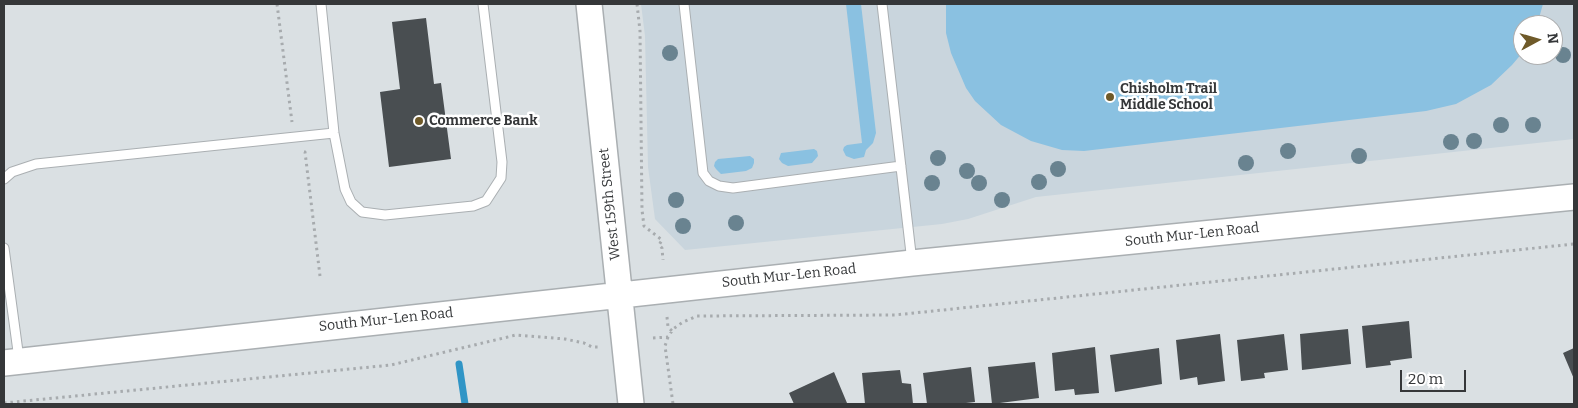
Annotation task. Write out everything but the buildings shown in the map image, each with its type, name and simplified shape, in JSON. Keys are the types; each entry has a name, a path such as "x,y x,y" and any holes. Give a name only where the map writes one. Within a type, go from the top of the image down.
{"main road":[{"name":"West 159th Street","path":"589,4 631,404"},
{"name":"South Mur-Len Road","path":"11,362 912,263 1574,197"}],"lane":[{"path":"321,4 334,133 345,189 351,202 362,212 385,215 473,206 486,201 501,178 502,162 483,4"},
{"path":"684,4 703,173 709,181 719,186 733,188 901,166"},
{"path":"882,4 912,263"},
{"path":"4,179 12,172 36,164 334,133"},
{"path":"4,248 11,362"}],"path":[{"path":"637,4 640,31 642,210 644,226 662,240 659,246 662,248 663,260"},
{"path":"672,404 665,346 672,331 683,322 697,316 895,315 1574,244"},
{"path":"667,317 668,327 672,331"},
{"path":"4,403 391,365 516,335 565,339 584,343 592,347 603,347"},
{"path":"652,338 668,338"}],"shaded area":[{"name":"Chisholm Trail Middle School","path":"641,4 1574,4 1574,139 1036,197 968,219 942,224 685,250 655,219 648,167 645,36"},
{"path":"846,4 861,4 876,133 873,143 866,150 864,157 854,159 846,156 843,150 847,145 862,143"},
{"path":"946,4 1543,4 1540,15 1513,15 1512,65 1491,85 1456,104 1426,111 1084,151 1062,150 1031,141 1001,125 975,101 966,88 951,53 946,33"},
{"path":"814,149 817,151 818,156 812,163 788,166 779,159 781,153"},
{"path":"750,156 754,159 754,163 752,168 746,171 721,174 714,166 718,159"}],"waterway":[{"path":"459,364 465,404"}],"place":[{"name":"Chisholm Trail Middle School","path":"1110,97"},
{"name":"Commerce Bank","path":"419,121"}]}
